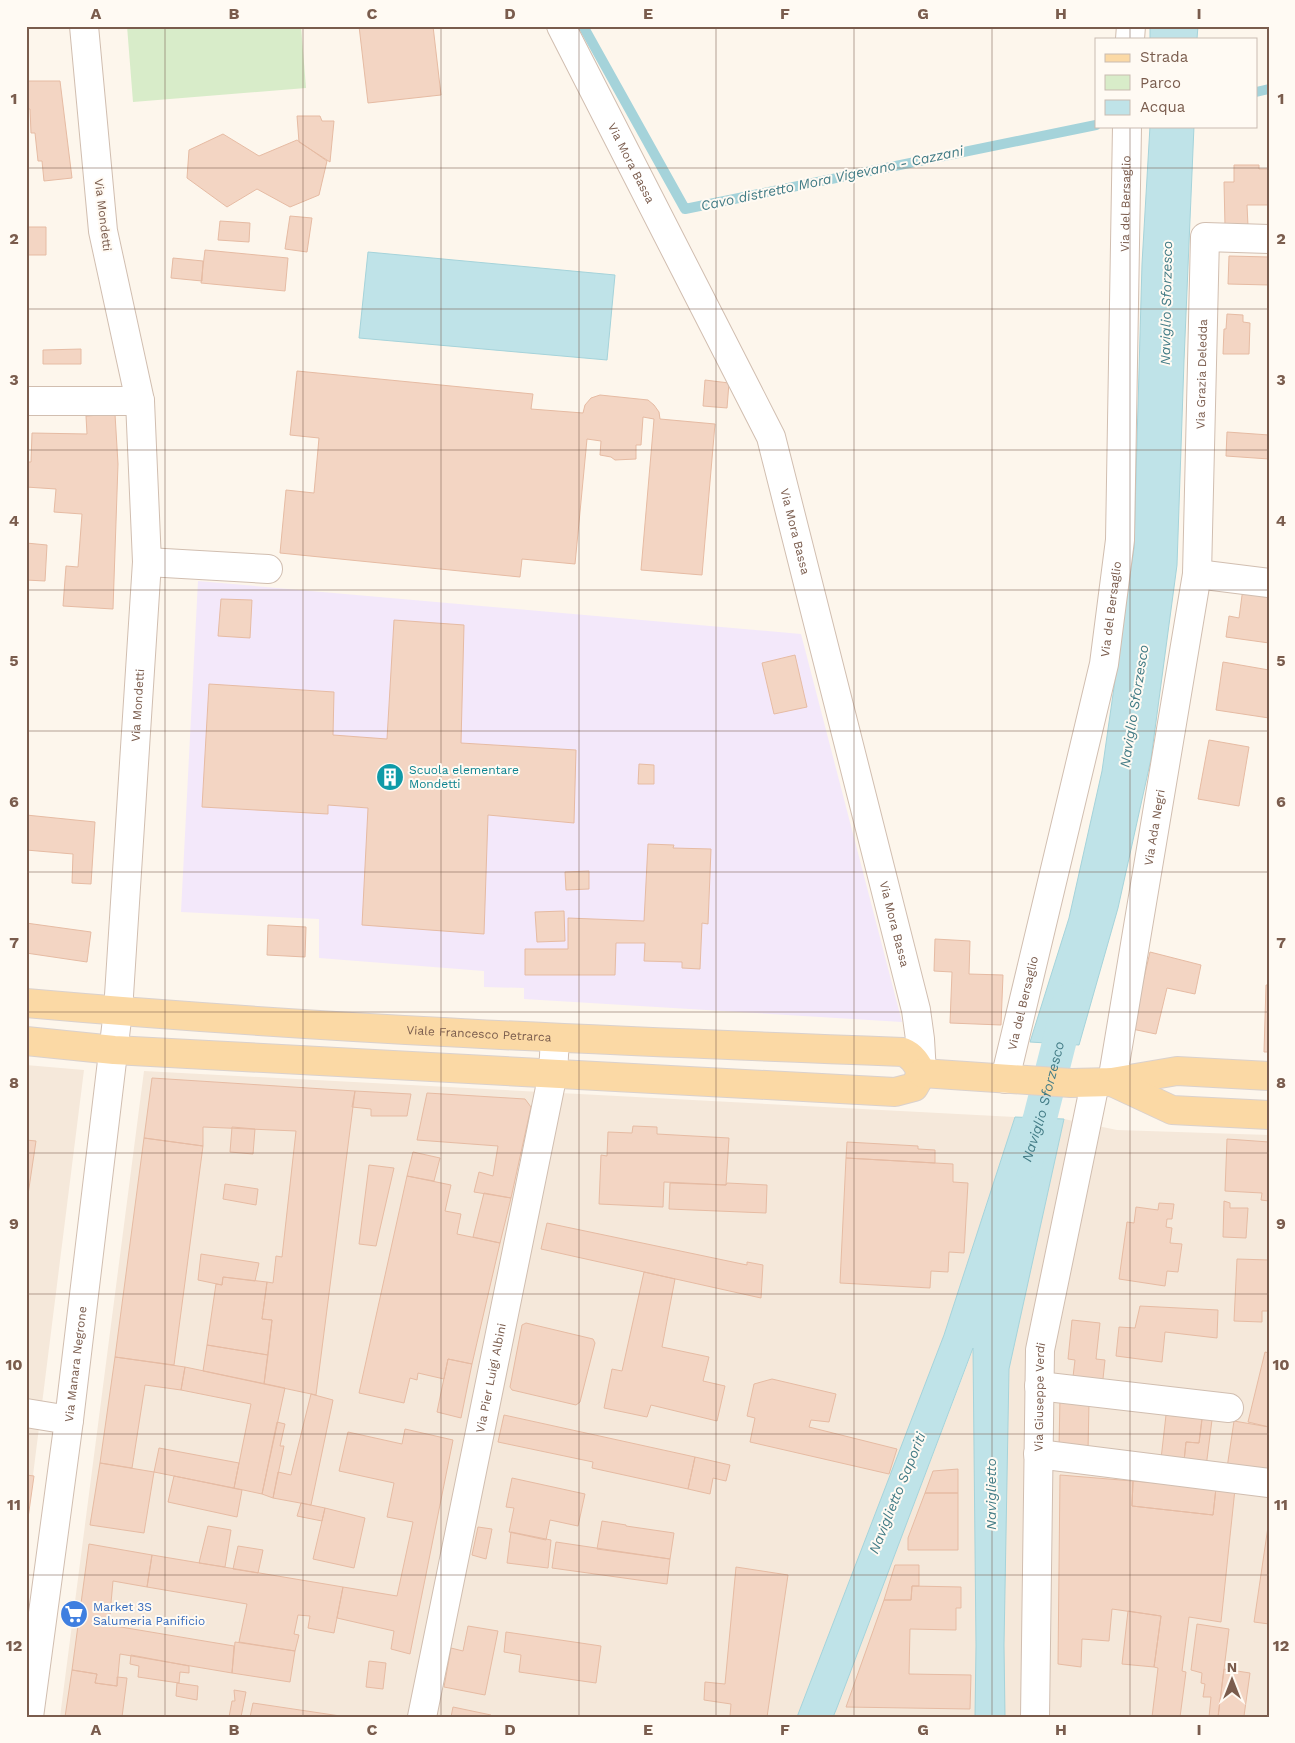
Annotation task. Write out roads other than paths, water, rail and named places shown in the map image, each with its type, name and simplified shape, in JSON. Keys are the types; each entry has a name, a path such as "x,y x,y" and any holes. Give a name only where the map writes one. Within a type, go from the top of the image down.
{"main road":[{"name":"Viale Francesco Petrarca","path":"26,1003 118,1011 555,1038 903,1052 914,1060 922,1074"},
{"path":"26,1041 114,1050 896,1092 914,1087 922,1074 1013,1080 1093,1082 1177,1071 1269,1076"},
{"path":"1093,1082 1172,1110 1269,1115"}],"street":[{"name":"Via Mondetti","path":"84,26 103,231 140,401 147,562 118,1011"},
{"name":"Via Mora Bassa","path":"561,26 771,436 916,1010 922,1074"},
{"name":"Via del Bersaglio","path":"1013,1080 1104,664 1119,549 1127,129"},
{"name":"Via Grazia Deledda","path":"1197,574 1205,237 1269,239"},
{"path":"26,401 140,401"},
{"path":"147,562 268,569"},
{"path":"1197,574 1269,583"},
{"name":"Via Ada Negri","path":"1093,1082 1197,574"},
{"name":"Via Manara Negrone","path":"29,1717 69,1420 118,1011"},
{"name":"Via Pier Luigi Albini","path":"422,1717 553,1074 555,1038"},
{"name":"Via Giuseppe Verdi","path":"1035,1717 1040,1350 1093,1082"},
{"path":"1039,1386 1228,1408"},
{"path":"26,1414 69,1420"},
{"path":"1038,1454 1269,1483"}],"water":[{"path":"1150,26 1198,26 1197,38 1150,38"},
{"path":"1150,128 1194,128 1177,565 1151,759 1118,908 1079,1045 1030,1042 1069,918 1102,771 1134,548 1142,264"},
{"path":"368,252 615,275 607,360 359,338"},
{"path":"1015,1117 1064,1119 1009,1369 1004,1645 1005,1717 975,1717 973,1348 833,1717 797,1717 944,1335"}],"waterway":[{"name":"Cavo distretto Mora Vigevano - Cazzani","path":"583,26 685,209 1095,125"},
{"name":"Cavo distretto Mora Vigevano - Cazzani","path":"1258,92 1269,89"},
{"name":"Naviglio Sforzesco","path":"1026,1161 1040,1118 1070,1000"}],"place":[{"name":"Scuola elementare Mondetti","path":"390,777"},
{"name":"Market 3S Salumeria Panificio","path":"74,1614"}],"water label":[{"name":"Naviglietto Saporiti","path":"897,1493"},
{"name":"Naviglietto","path":"991,1494"}]}
